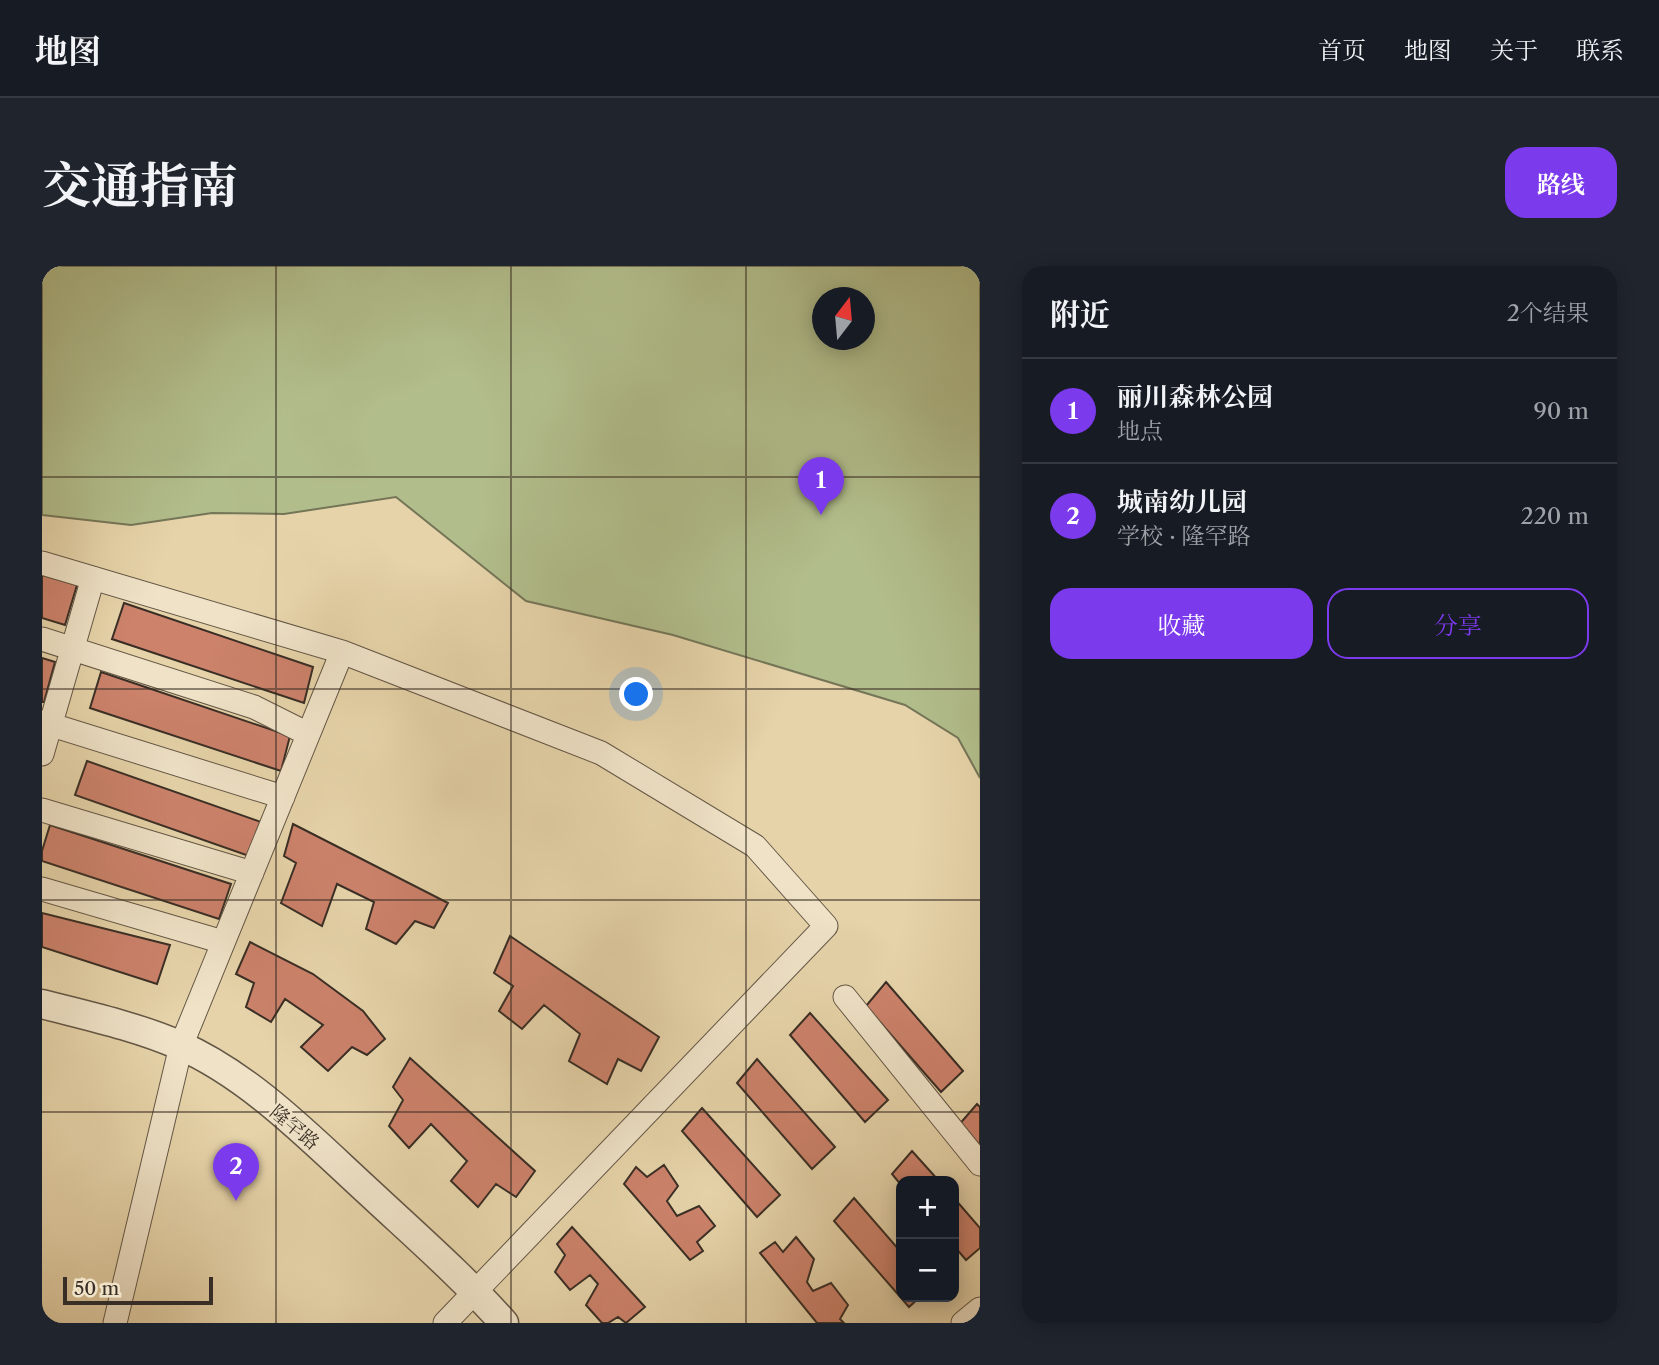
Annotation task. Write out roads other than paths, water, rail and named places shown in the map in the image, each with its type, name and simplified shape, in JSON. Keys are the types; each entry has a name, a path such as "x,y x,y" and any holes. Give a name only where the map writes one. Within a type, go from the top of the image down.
{"street":[{"path":"42,563 342,652 601,753 755,846 826,926 445,1323"},
{"path":"42,754 46,723 73,648 93,578"},
{"path":"42,639 254,708 308,734"},
{"path":"115,1323 181,1046 342,652"},
{"path":"46,723 283,797"},
{"path":"42,810 252,873"},
{"path":"42,889 223,942"},
{"path":"845,997 980,1164"},
{"name":"隆罕路","path":"42,1003 136,1029 181,1046 233,1076 298,1127 477,1292 504,1323"},
{"path":"963,1323 980,1309"}],"place":[{"name":"丽川森林公园","path":"821,515"},
{"name":"城南幼儿园","path":"236,1201"}]}
